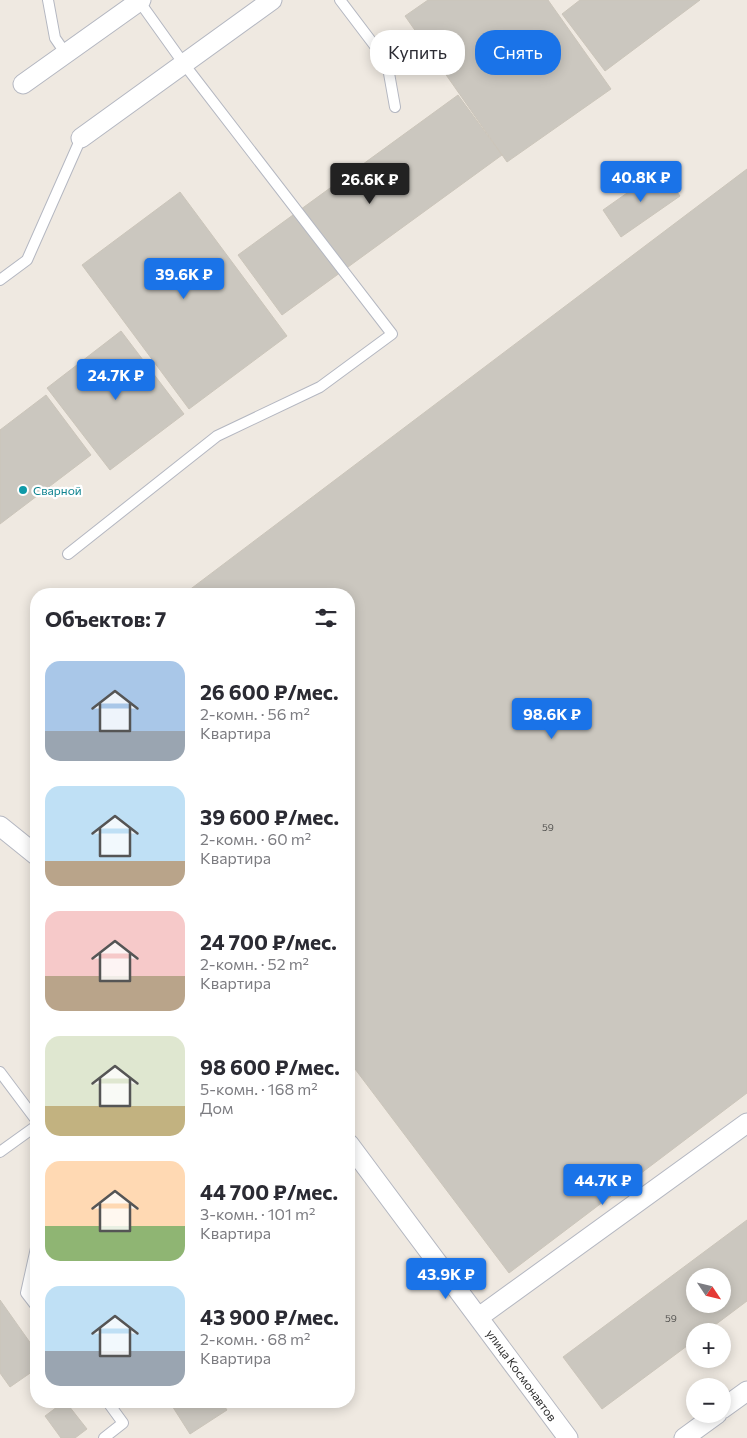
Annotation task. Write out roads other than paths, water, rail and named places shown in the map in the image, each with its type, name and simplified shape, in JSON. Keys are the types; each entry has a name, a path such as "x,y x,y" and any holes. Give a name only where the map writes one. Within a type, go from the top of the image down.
{"street":[{"path":"81,138 272,0"},
{"path":"23,84 140,1"},
{"path":"0,826 30,850"},
{"path":"479,1317 747,1123"},
{"name":"улица Космонавтов","path":"355,1152 568,1438"},
{"path":"731,1403 747,1391"},
{"path":"684,1438 705,1423"}],"lane":[{"path":"48,0 55,38 66,54"},
{"path":"340,0 387,62 395,107"},
{"path":"68,554 217,436 320,387 392,334 184,64 140,1"},
{"path":"0,280 27,260 81,138"},
{"path":"0,1072 30,1112"},
{"path":"0,1152 30,1130"},
{"path":"30,1275 26,1293 30,1298"},
{"path":"104,1438 123,1423 112,1408"}],"place":[{"name":"Сварной","path":"23,490"}]}
